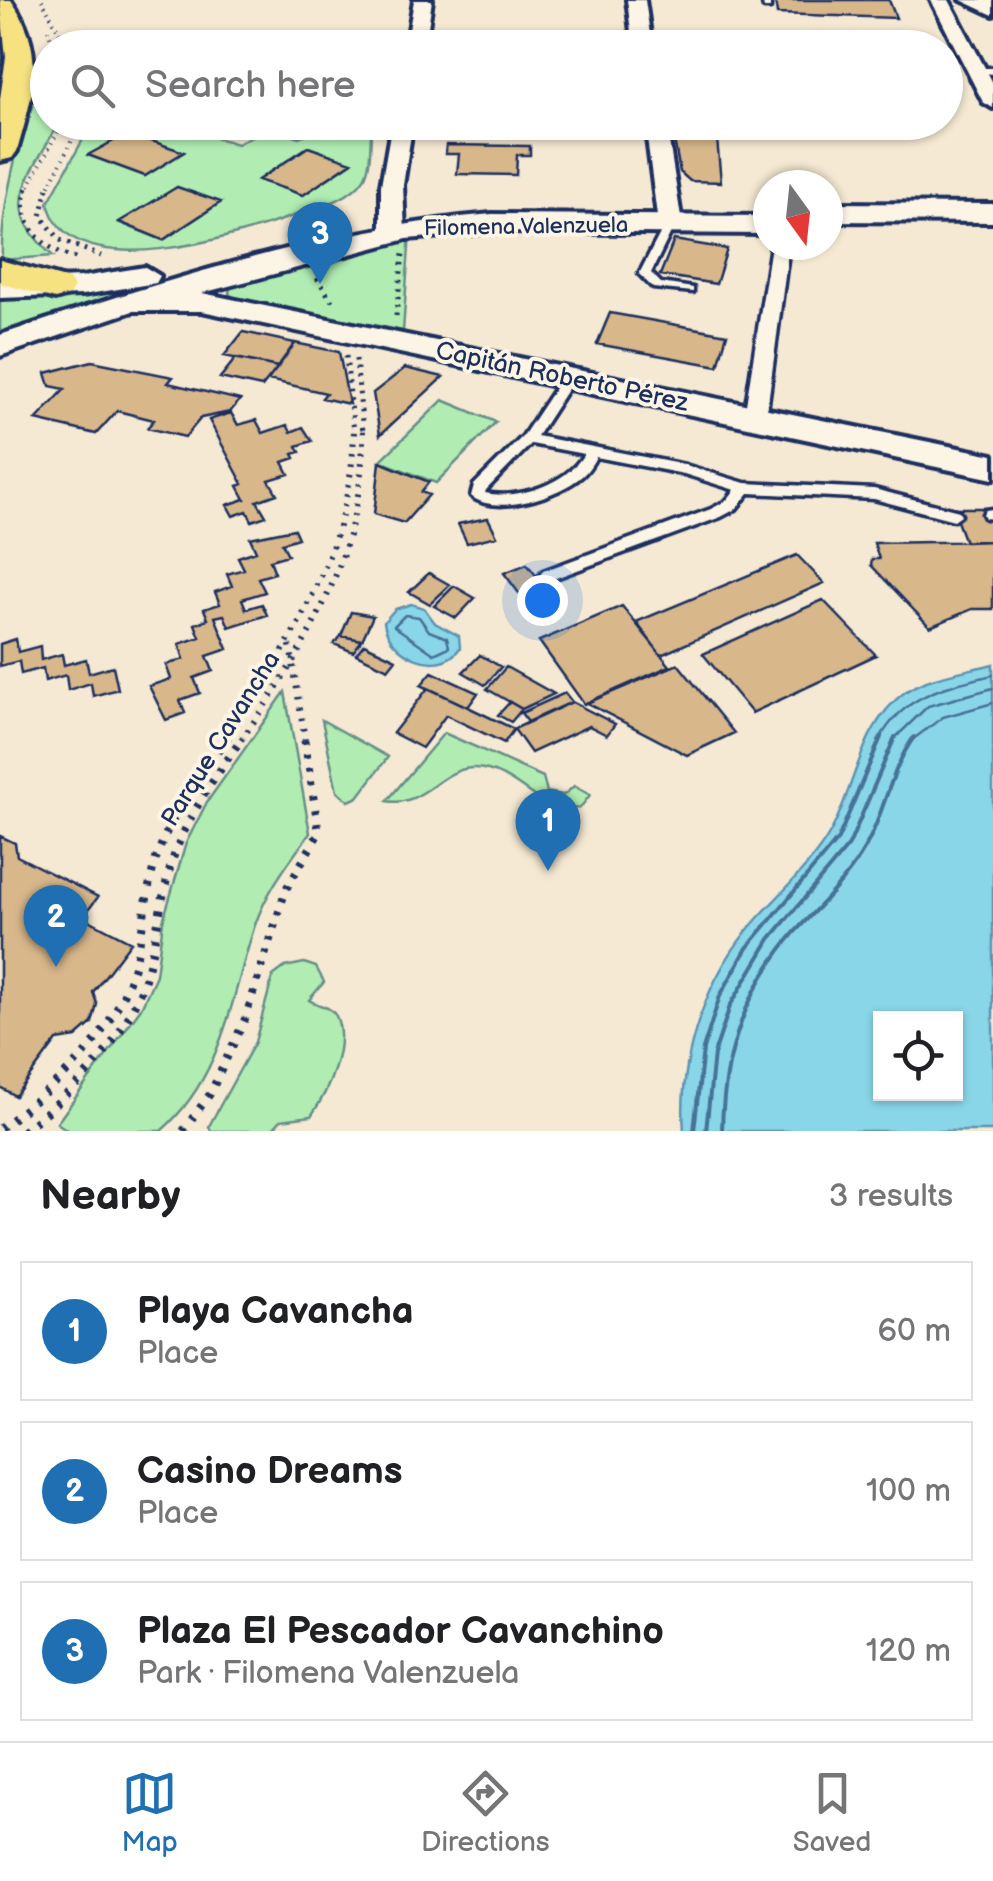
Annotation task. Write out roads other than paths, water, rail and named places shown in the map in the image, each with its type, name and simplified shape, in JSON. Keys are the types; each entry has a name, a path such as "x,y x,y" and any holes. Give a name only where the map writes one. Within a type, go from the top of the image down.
{"main road":[{"path":"0,4 20,38 23,72 0,151"},
{"path":"0,271 56,288"}],"street":[{"path":"418,30 423,0"},
{"path":"636,0 640,30"},
{"path":"940,0 959,30"},
{"path":"972,0 993,8"},
{"path":"963,36 985,70 993,102"},
{"path":"396,228 402,140"},
{"path":"658,140 670,218"},
{"path":"843,212 993,213"},
{"name":"Filomena Valenzuela","path":"0,289 120,281 396,228 753,213"},
{"name":"Filomena Valenzuela","path":"670,218 753,224"},
{"path":"843,225 993,226"},
{"name":"Filomena Valenzuela","path":"0,346 130,302 396,228"},
{"path":"755,418 778,260"},
{"name":"Capitán Roberto Pérez","path":"130,302 202,302 344,326 394,342 993,467"}],"lane":[{"path":"670,218 645,274 657,286 689,290"},
{"path":"568,379 528,439 479,488 478,496 499,501 560,483 579,472 592,452"},
{"path":"528,439 686,470 745,488 874,494 954,515"},
{"path":"548,575 716,512 731,505 745,488"}],"water":[{"path":"411,604 424,608 435,623 459,636 460,648 451,657 428,662 404,653 395,644 384,622 395,609"},
{"path":"993,664 993,1131 684,1131 683,1103 691,1046 710,991 724,965 757,919 824,843 878,722 905,692 936,678"}],"place":[{"name":"Plaza El Pescador Cavanchino","path":"320,284"},
{"name":"Playa Cavancha","path":"548,871"},
{"name":"Casino Dreams","path":"56,967"}]}
